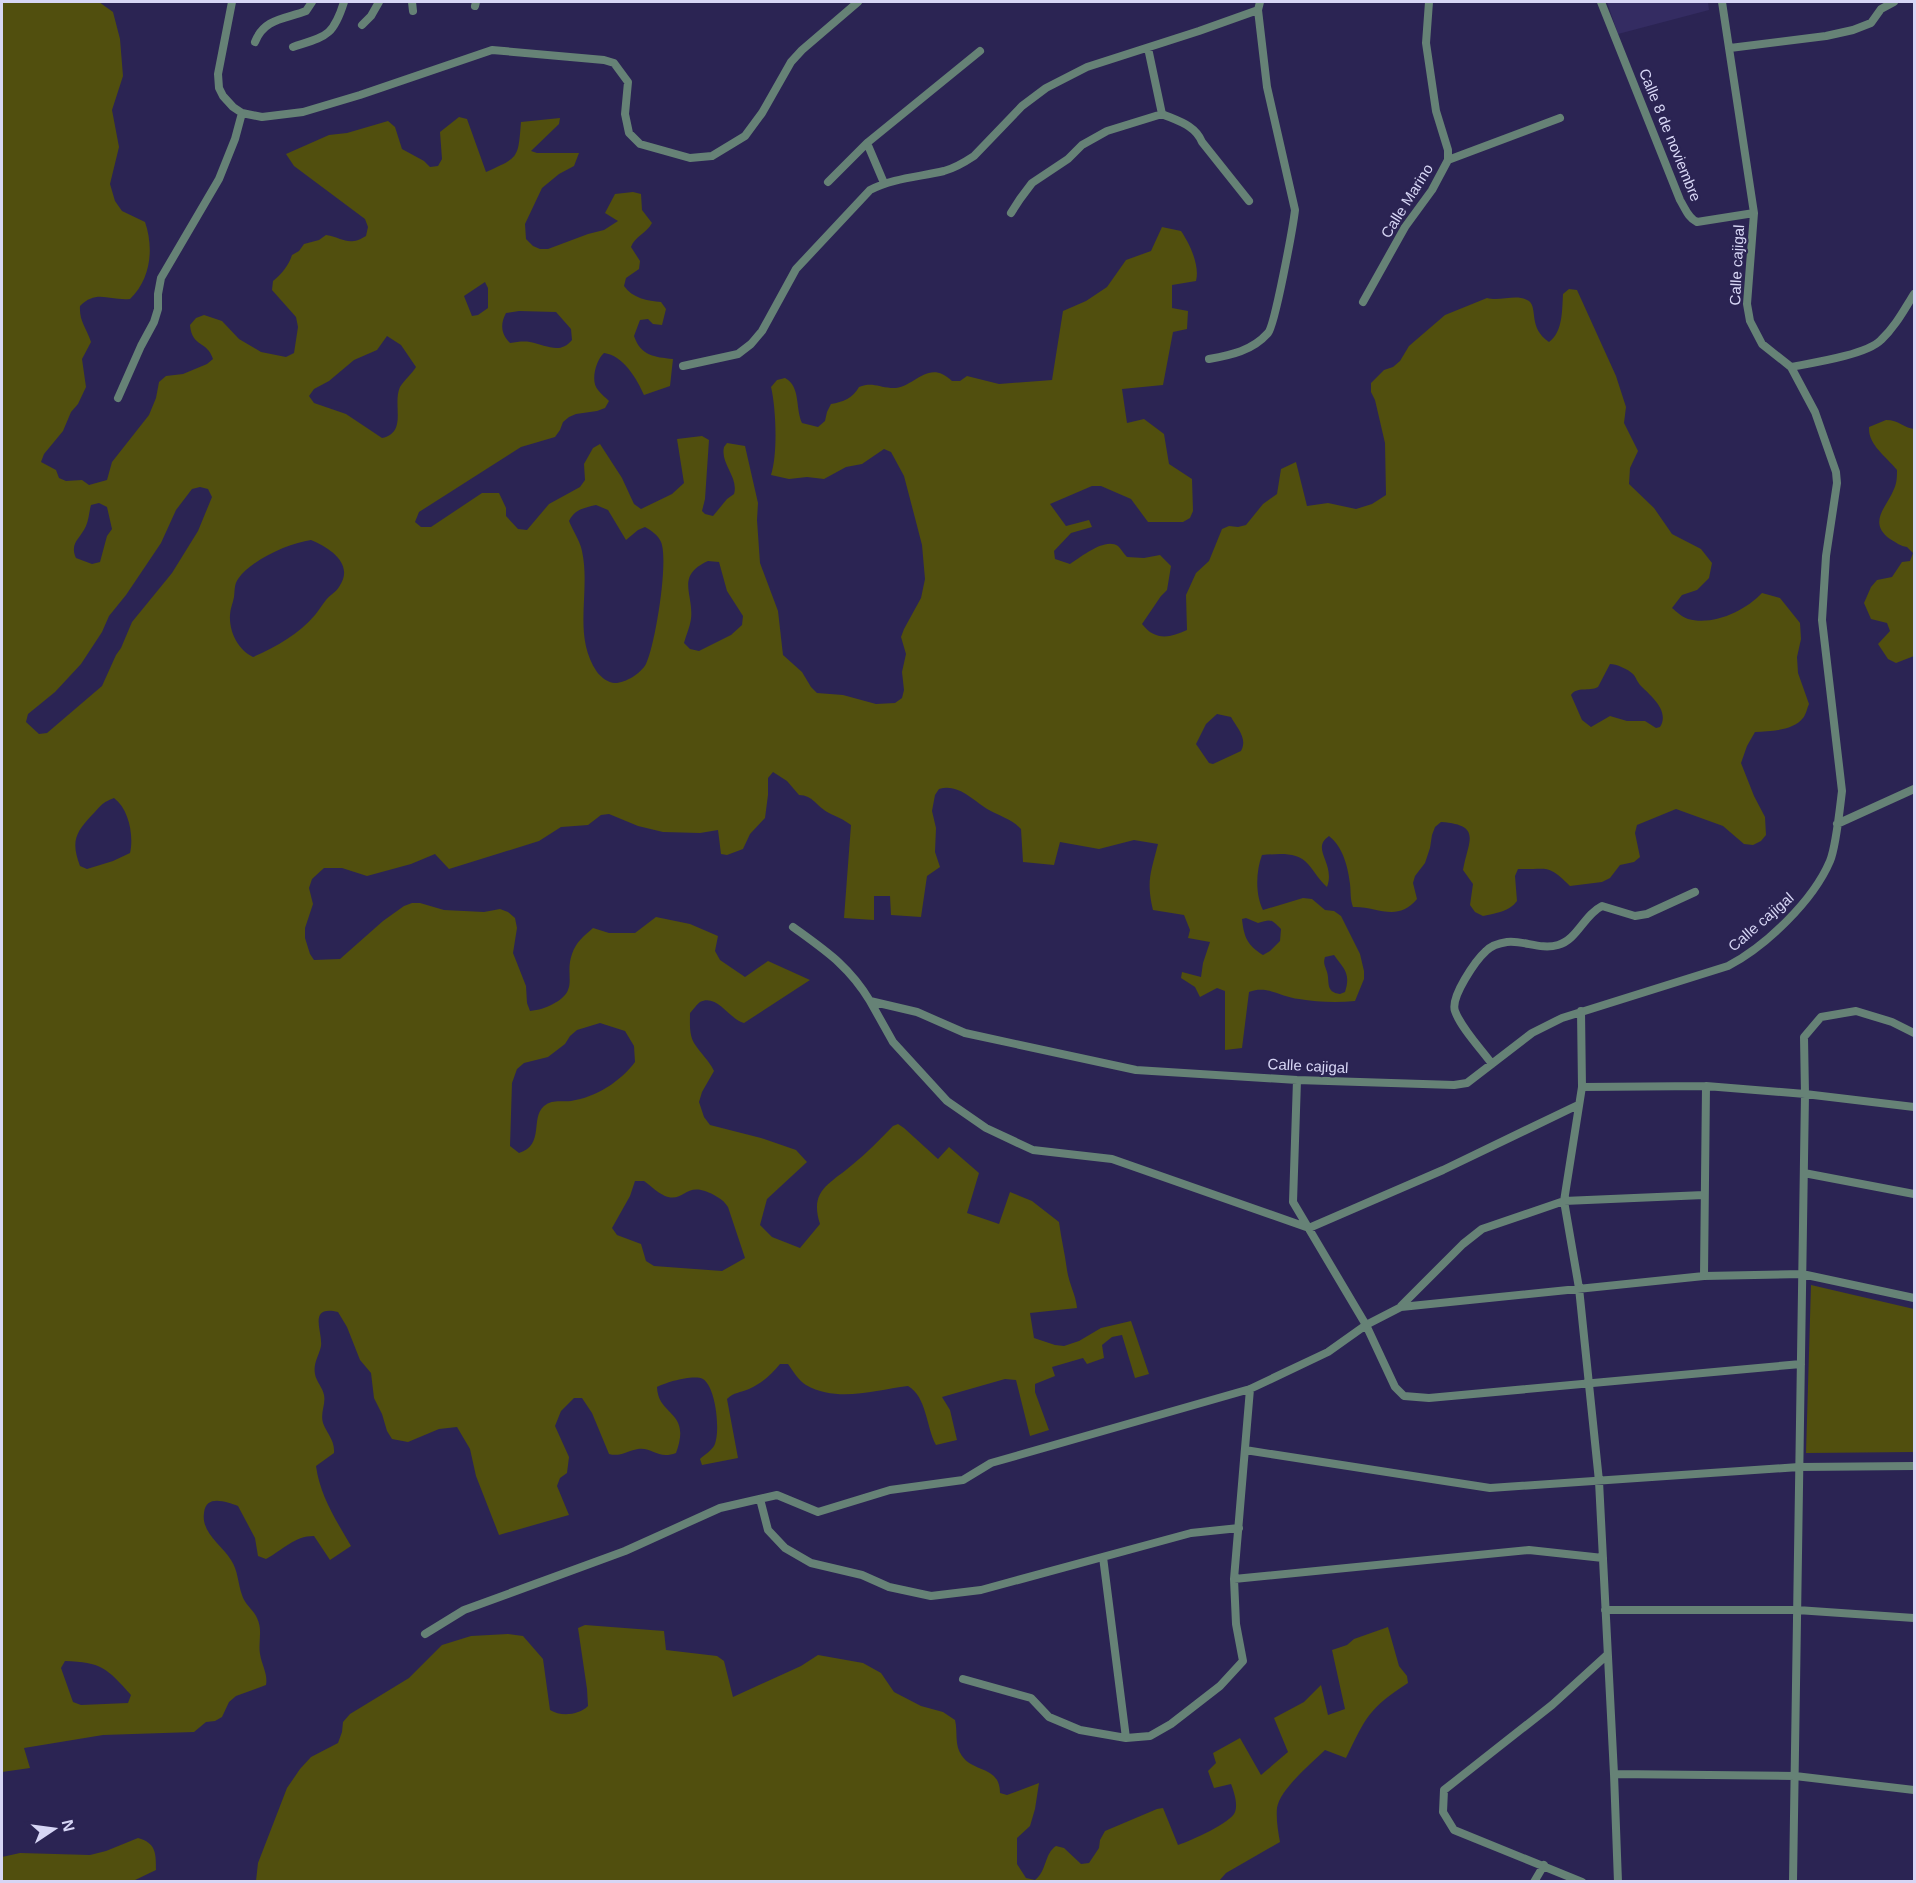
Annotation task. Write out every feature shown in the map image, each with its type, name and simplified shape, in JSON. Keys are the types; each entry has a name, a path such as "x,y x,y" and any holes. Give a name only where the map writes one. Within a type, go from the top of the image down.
{"street":[{"path":"232,2 218,74 219,88 233,107 242,113 262,117 303,112 492,50 604,60 614,63 628,82 625,114 628,133 640,144 690,158 712,156 745,136 762,113 791,62 858,2"},
{"path":"255,42 259,33 267,26 279,18 306,11 312,2"},
{"path":"293,47 322,37 331,31 338,21 344,2"},
{"path":"362,25 372,16 379,2"},
{"path":"412,2 413,11"},
{"name":"Calle Marino","path":"1363,302 1405,227 1432,190 1448,160 1448,150 1436,111 1426,43 1429,2"},
{"name":"Calle 8 de noviembre","path":"1601,2 1680,200 1692,220 1697,222 1754,213"},
{"name":"Calle cajigal","path":"870,1001 917,1012 965,1033 1136,1070 1297,1080 1454,1086 1467,1083 1532,1033 1563,1018 1728,966 1744,957 1798,910 1812,894 1831,859 1842,792 1822,620 1826,556 1837,483 1836,472 1815,411 1791,367 1762,344 1750,321 1746,304 1754,213 1722,2"},
{"path":"1730,48 1826,36 1853,30 1871,23 1880,5 1894,2"},
{"path":"683,366 738,354 751,344 762,331 796,269 870,190 884,183 946,170 966,161 974,156 1022,106 1046,88 1087,67 1148,48 1259,6 1267,87 1295,210 1293,228 1270,331 1256,345 1233,355 1209,359"},
{"path":"1148,48 1162,114"},
{"path":"828,182 867,143 980,51"},
{"path":"118,398 154,322 158,309 161,278 219,179 235,139 242,113"},
{"path":"1011,213 1032,183 1068,159 1082,145 1107,131 1162,114 1191,127 1199,134 1202,142 1249,201"},
{"path":"1448,160 1560,118"},
{"path":"867,143 884,183"},
{"path":"1791,367 1837,357 1879,342 1895,325 1914,294"},
{"path":"1837,824 1914,789"},
{"path":"1492,1064 1454,1010 1454,1001 1460,987 1486,951 1508,942 1541,947 1560,945 1573,936 1582,923 1602,906 1635,916 1647,914 1695,892"},
{"path":"793,927 842,963 858,982 892,1042 947,1101 986,1128 1033,1150 1112,1159 1309,1228 1443,1170 1578,1105"},
{"path":"1581,1011 1582,1087 1564,1201 1579,1288 1599,1481 1614,1774 1617,1881"},
{"path":"1793,1881 1804,1037 1821,1017 1856,1011 1892,1022 1914,1033"},
{"path":"1297,1080 1293,1202 1366,1325 1395,1387 1404,1396 1429,1398 1801,1364"},
{"path":"1582,1087 1706,1086 1805,1094 1914,1107"},
{"path":"1704,1276 1706,1086"},
{"path":"1804,1173 1914,1194"},
{"path":"425,1634 464,1610 625,1551 720,1508 777,1495 818,1512 890,1490 963,1480 991,1463 1250,1389 1328,1352 1366,1325 1401,1307 1463,1244 1482,1230 1564,1201 1704,1195"},
{"path":"1401,1307 1704,1276 1802,1274 1914,1298"},
{"path":"963,1679 1031,1698 1049,1717 1080,1730 1126,1738 1150,1736 1171,1724 1220,1686 1243,1660 1236,1624 1234,1579 1250,1389"},
{"path":"1245,1450 1490,1488 1799,1467 1914,1466"},
{"path":"760,1499 768,1530 785,1548 811,1563 862,1575 889,1587 931,1596 981,1590 1191,1533 1239,1528"},
{"path":"1234,1579 1529,1551 1603,1558"},
{"path":"1103,1557 1126,1738"},
{"path":"1605,1610 1797,1610 1914,1618"},
{"path":"1582,1881 1454,1830 1443,1812 1444,1790 1552,1705 1607,1655"},
{"path":"1614,1774 1795,1776 1914,1790"},
{"path":"1534,1881 1544,1865"}],"shaded area":[{"path":"2,2 99,2 113,12 120,39 123,76 112,110 119,147 110,184 115,201 122,211 145,222 148,232 149,263 142,282 130,299 98,297 80,306 82,320 91,342 82,359 86,387 63,431 44,454 41,462 56,470 59,478 66,481 82,480 89,485 107,480 112,462 149,415 159,382 166,376 183,374 213,359 191,332 190,325 196,318 204,315 222,321 239,339 261,352 286,357 294,353 298,327 296,317 272,290 273,281 284,270 292,255 304,244 319,240 326,235 346,241 355,241 366,236 368,227 365,219 294,166 286,154 329,135 347,133 388,121 395,127 402,149 424,161 430,167 438,166 442,159 440,132 459,117 467,119 486,172 505,163 515,155 521,122 560,118 559,124 531,151 579,153 574,166 559,174 542,188 525,224 526,239 533,246 548,249 604,230 618,221 605,213 615,194 633,192 641,194 642,210 652,223 631,247 640,261 639,269 626,278 624,286 636,296 661,302 666,309 662,325 653,324 648,319 640,320 634,336 644,352 673,359 670,386 644,395 623,363 604,353 596,365 594,381 599,391 609,401 605,408 569,417 563,422 555,437 521,447 419,512 415,522 421,527 431,527 482,493 499,493 506,508 506,516 518,529 527,530 549,504 580,487 585,480 584,464 593,448 600,444 622,478 634,504 641,509 672,494 684,483 677,439 702,436 709,440 705,499 702,511 713,516 734,494 735,488 723,453 724,447 727,443 745,446 758,503 760,563 778,611 783,655 802,672 817,693 843,695 876,704 895,703 902,698 904,690 902,672 906,654 901,637 921,598 925,579 922,545 904,476 891,452 884,449 862,464 846,467 824,479 807,477 789,479 771,475 776,431 771,387 777,380 785,378 796,392 802,423 818,427 825,421 831,404 847,399 859,387 871,385 899,387 928,373 943,374 952,381 960,381 967,376 999,384 1052,380 1063,311 1086,301 1107,287 1126,260 1151,251 1162,227 1181,231 1193,255 1197,275 1196,281 1172,285 1172,308 1188,311 1187,329 1173,332 1163,385 1122,389 1127,423 1144,419 1164,434 1169,464 1192,479 1193,511 1190,518 1183,522 1148,522 1131,499 1101,486 1092,486 1050,504 1066,526 1089,520 1092,527 1071,533 1054,551 1055,559 1070,564 1093,549 1113,544 1118,546 1127,557 1144,558 1160,555 1171,566 1167,590 1142,624 1152,633 1169,636 1187,630 1186,595 1196,573 1209,561 1222,529 1229,526 1246,525 1263,504 1277,494 1281,469 1296,462 1307,506 1328,503 1356,509 1372,504 1386,495 1385,443 1371,392 1371,383 1384,370 1400,361 1409,346 1445,315 1487,298 1524,299 1532,304 1538,331 1549,342 1554,338 1559,327 1563,294 1569,289 1577,290 1616,376 1626,407 1624,423 1638,451 1630,468 1629,484 1654,508 1672,534 1701,549 1712,563 1709,578 1697,590 1682,595 1672,608 1688,619 1698,621 1718,619 1747,606 1762,593 1780,598 1800,623 1798,673 1809,704 1806,713 1793,726 1774,731 1755,732 1741,763 1765,817 1766,835 1761,841 1753,845 1744,844 1723,826 1676,809 1637,825 1635,833 1640,857 1634,862 1620,865 1610,878 1602,882 1570,886 1547,869 1518,869 1515,876 1517,901 1506,910 1483,916 1475,912 1470,905 1473,884 1463,870 1470,836 1463,827 1454,824 1441,822 1435,827 1425,863 1415,876 1413,883 1417,899 1402,910 1394,912 1353,907 1344,858 1338,846 1329,836 1322,846 1329,878 1327,887 1308,864 1298,857 1287,854 1262,855 1257,882 1263,910 1303,898 1312,899 1325,910 1334,911 1341,916 1360,954 1364,979 1355,1001 1292,998 1262,990 1249,992 1242,1048 1225,1050 1225,991 1217,988 1200,997 1195,987 1181,978 1182,972 1201,977 1210,942 1188,938 1190,930 1184,915 1153,910 1151,870 1158,844 1134,840 1099,849 1060,842 1054,865 1023,862 1021,829 953,788 939,789 935,795 932,811 936,828 935,852 940,867 927,876 921,917 891,915 890,896 874,896 874,920 844,918 851,825 825,811 808,797 799,795 787,781 773,772 768,778 765,818 750,834 743,849 727,855 721,854 718,830 700,833 663,832 638,826 609,814 601,815 588,825 561,827 539,841 449,869 435,854 411,864 367,876 342,868 324,868 312,879 309,888 313,904 305,928 305,938 314,960 340,959 383,921 412,903 444,910 484,912 500,909 515,918 517,928 513,953 526,986 530,1011 553,1004 566,993 569,988 570,962 574,950 593,928 609,933 635,933 656,917 690,924 718,936 715,951 720,960 745,977 768,961 810,980 744,1023 712,1001 700,1002 690,1013 692,1040 714,1071 699,1102 704,1117 710,1125 796,1150 807,1162 767,1199 760,1225 772,1237 800,1248 820,1224 817,1212 819,1195 829,1183 898,1124 938,1159 949,1147 979,1173 967,1213 999,1224 1010,1192 1032,1201 1059,1222 1068,1275 1077,1308 1030,1313 1034,1338 1064,1346 1079,1341 1101,1328 1131,1321 1149,1374 1135,1378 1122,1335 1112,1337 1102,1345 1104,1358 1087,1364 1083,1358 1052,1367 1055,1376 1035,1384 1035,1392 1049,1430 1030,1436 1016,1380 1005,1379 942,1397 950,1410 957,1440 936,1445 923,1405 919,1397 908,1386 857,1394 831,1393 806,1385 788,1364 780,1364 758,1384 727,1399 738,1458 702,1465 700,1459 714,1446 717,1431 714,1400 703,1379 687,1378 657,1387 659,1397 677,1421 680,1429 676,1453 670,1455 643,1449 609,1454 592,1413 582,1398 574,1398 561,1411 555,1426 569,1457 567,1473 560,1478 557,1486 569,1515 499,1535 476,1476 470,1449 457,1427 439,1429 408,1442 392,1439 374,1398 371,1373 360,1360 347,1327 338,1312 323,1312 319,1321 321,1346 315,1370 324,1395 323,1423 332,1441 334,1453 316,1466 325,1498 351,1546 330,1560 314,1536 300,1538 266,1559 258,1556 255,1538 238,1506 222,1501 212,1501 208,1503 204,1513 209,1533 233,1564 243,1598 259,1622 260,1654 266,1674 266,1685 236,1696 229,1702 222,1717 206,1722 194,1732 103,1735 24,1748 30,1768 2,1772","holes":["485,282 488,288 488,308 472,316 464,296","556,312 571,329 572,340 567,345 558,348 527,342 510,343 502,329 506,313","387,336 401,345 416,367 400,387 395,430 382,438 346,414 314,403 309,396 314,389 329,381 354,360 377,350","200,487 208,489 212,497 198,531 172,573 132,622 102,686 47,733 39,734 26,722 28,714 55,692 81,664 102,632 109,616 161,543 176,510 192,489","99,503 107,507 112,529 107,536 100,562 92,564 76,558 74,553 76,541 88,521 91,505","596,505 608,510 626,540 645,527 661,542 662,584 650,654 641,671 619,683 610,682 597,672 585,643 584,566 581,547 569,521 577,511","311,540 318,543 338,558 344,571 343,579 338,589 302,628 279,644 253,657 235,640 231,628 230,613 235,585 252,565 282,549","708,561 719,562 727,591 743,616 742,625 731,635 699,651 690,649 684,643 691,619 689,579 698,567","1610,664 1625,669 1633,674 1658,704 1663,715 1660,727 1656,728 1645,721 1627,721 1610,716 1591,727 1582,720 1571,695 1576,691 1598,687","1217,714 1231,717 1242,737 1241,751 1213,764 1209,763 1196,744 1206,724","114,798 127,816 131,831 130,853 87,869 80,866 75,844 76,838 86,821 104,803","1246,918 1258,923 1271,921 1281,929 1280,941 1263,955 1253,948 1244,931 1242,919","1334,955 1343,968 1347,976 1345,992 1340,994 1330,989 1325,957","600,1023 625,1031 634,1046 635,1062 607,1088 580,1099 553,1102 544,1106 538,1117 532,1144 519,1153 510,1146 512,1083 517,1069 524,1063 548,1057 565,1044 577,1030","635,1181 644,1181 668,1197 679,1196 692,1190 705,1191 722,1200 728,1207 745,1258 722,1271 654,1266 646,1261 641,1244 617,1235 612,1228 630,1196","65,1661 87,1663 103,1668 116,1678 131,1695 128,1703 81,1705 73,1702 61,1668"]},
{"path":"1607,2 1708,2 1709,10 1618,34"},
{"path":"1886,420 1914,429 1914,656 1896,663 1888,659 1878,644 1890,631 1887,623 1871,619 1864,603 1877,580 1892,577 1902,562 1910,561 1913,553 1907,547 1890,539 1880,527 1881,514 1896,484 1897,470 1871,439 1869,427"},
{"path":"1811,1285 1914,1309 1914,1452 1806,1453"},
{"path":"585,1625 664,1631 666,1650 717,1656 724,1661 733,1697 801,1666 818,1655 863,1663 881,1673 894,1692 921,1706 943,1712 955,1720 957,1743 962,1756 996,1778 1000,1793 1007,1795 1039,1783 1030,1826 1017,1838 1017,1864 1026,1878 1035,1880 1042,1872 1049,1853 1056,1846 1064,1848 1081,1864 1089,1863 1099,1848 1105,1831 1157,1809 1163,1808 1178,1845 1226,1821 1235,1812 1235,1798 1231,1784 1214,1788 1208,1771 1216,1763 1213,1753 1240,1738 1261,1775 1288,1752 1274,1718 1304,1702 1321,1685 1328,1715 1345,1709 1332,1650 1347,1645 1354,1639 1388,1627 1399,1666 1407,1676 1408,1683 1370,1714 1346,1758 1325,1750 1290,1785 1277,1808 1280,1842 1226,1873 1219,1881 256,1881 258,1863 287,1788 311,1757 338,1743 343,1722 350,1714 409,1678 442,1645 471,1636 508,1634 523,1636 543,1659 550,1710 564,1714 575,1713 588,1706 578,1628"},
{"path":"138,1838 154,1849 156,1870 133,1881 2,1881 2,1857 20,1853 90,1855"}]}
